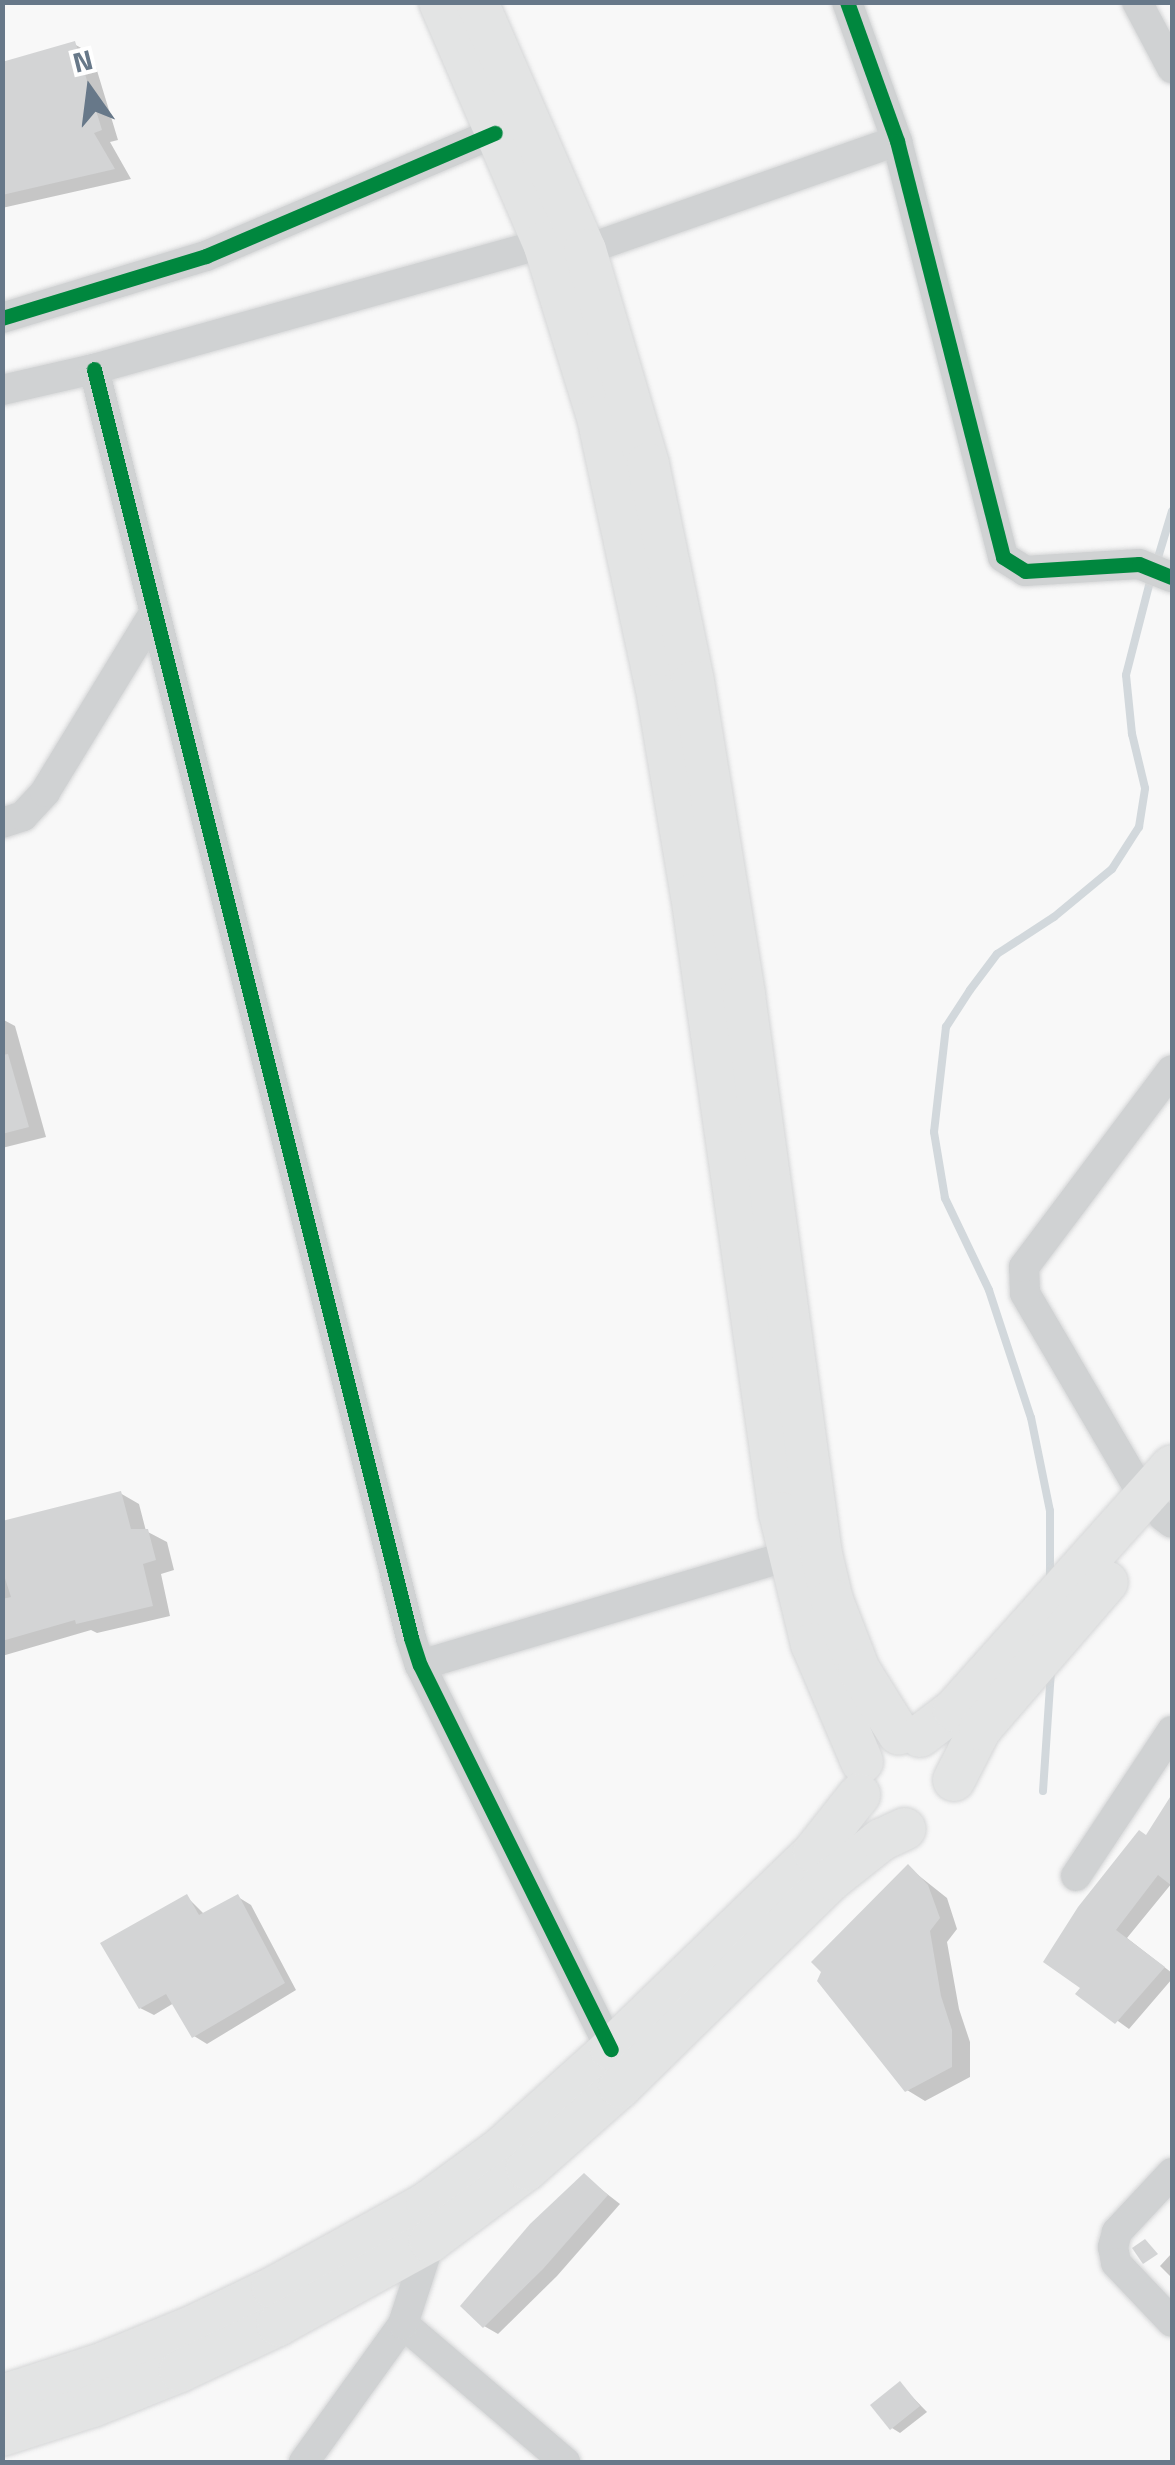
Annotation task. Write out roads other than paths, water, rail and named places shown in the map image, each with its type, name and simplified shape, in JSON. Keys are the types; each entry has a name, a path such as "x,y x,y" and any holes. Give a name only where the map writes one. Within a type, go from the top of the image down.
{"main road":[{"path":"440,2 495,133 564,247 658,695 695,913 789,1556 812,1644 875,1818 905,1829"},
{"path":"477,2 652,479 693,682 744,995 821,1554 832,1600 860,1670 909,1735 940,1748 954,1780"},
{"path":"2,2396 104,2363 196,2325 363,2240 426,2203 500,2150 611,2049 814,1852 884,1740 909,1735 954,1710 1165,1502"},
{"path":"2,2435 93,2406 278,2325 430,2241 527,2169 620,2087 832,1879 881,1840 934,1820 945,1809 954,1780 980,1728 1033,1663 1054,1611"}],"street":[{"path":"847,2 896,141 1003,557 1025,571 1139,564 1172,576"},
{"path":"1137,2 1172,68"},
{"path":"2,318 206,256 495,133"},
{"path":"2,390 564,247 896,141"},
{"path":"94,369 420,1665 611,2049"},
{"path":"2,823 23,816 45,792 155,612"},
{"path":"1165,1502 1025,1293 1024,1266 1172,1070"},
{"path":"420,1665 789,1556"},
{"path":"1076,1876 1172,1731"},
{"path":"1172,2173 1117,2232 1114,2246 1116,2264 1172,2322"},
{"path":"304,2462 403,2324 430,2241"},
{"path":"403,2324 565,2462"}],"waterway":[{"path":"1157,561 1172,511"},
{"path":"1050,1577 1050,1511 1031,1418 989,1290 945,1198 934,1132 946,1027 970,990 997,954 1054,917 1112,869 1139,827 1145,788 1132,734 1126,675 1152,574"},
{"path":"1043,1791 1051,1671"}]}
